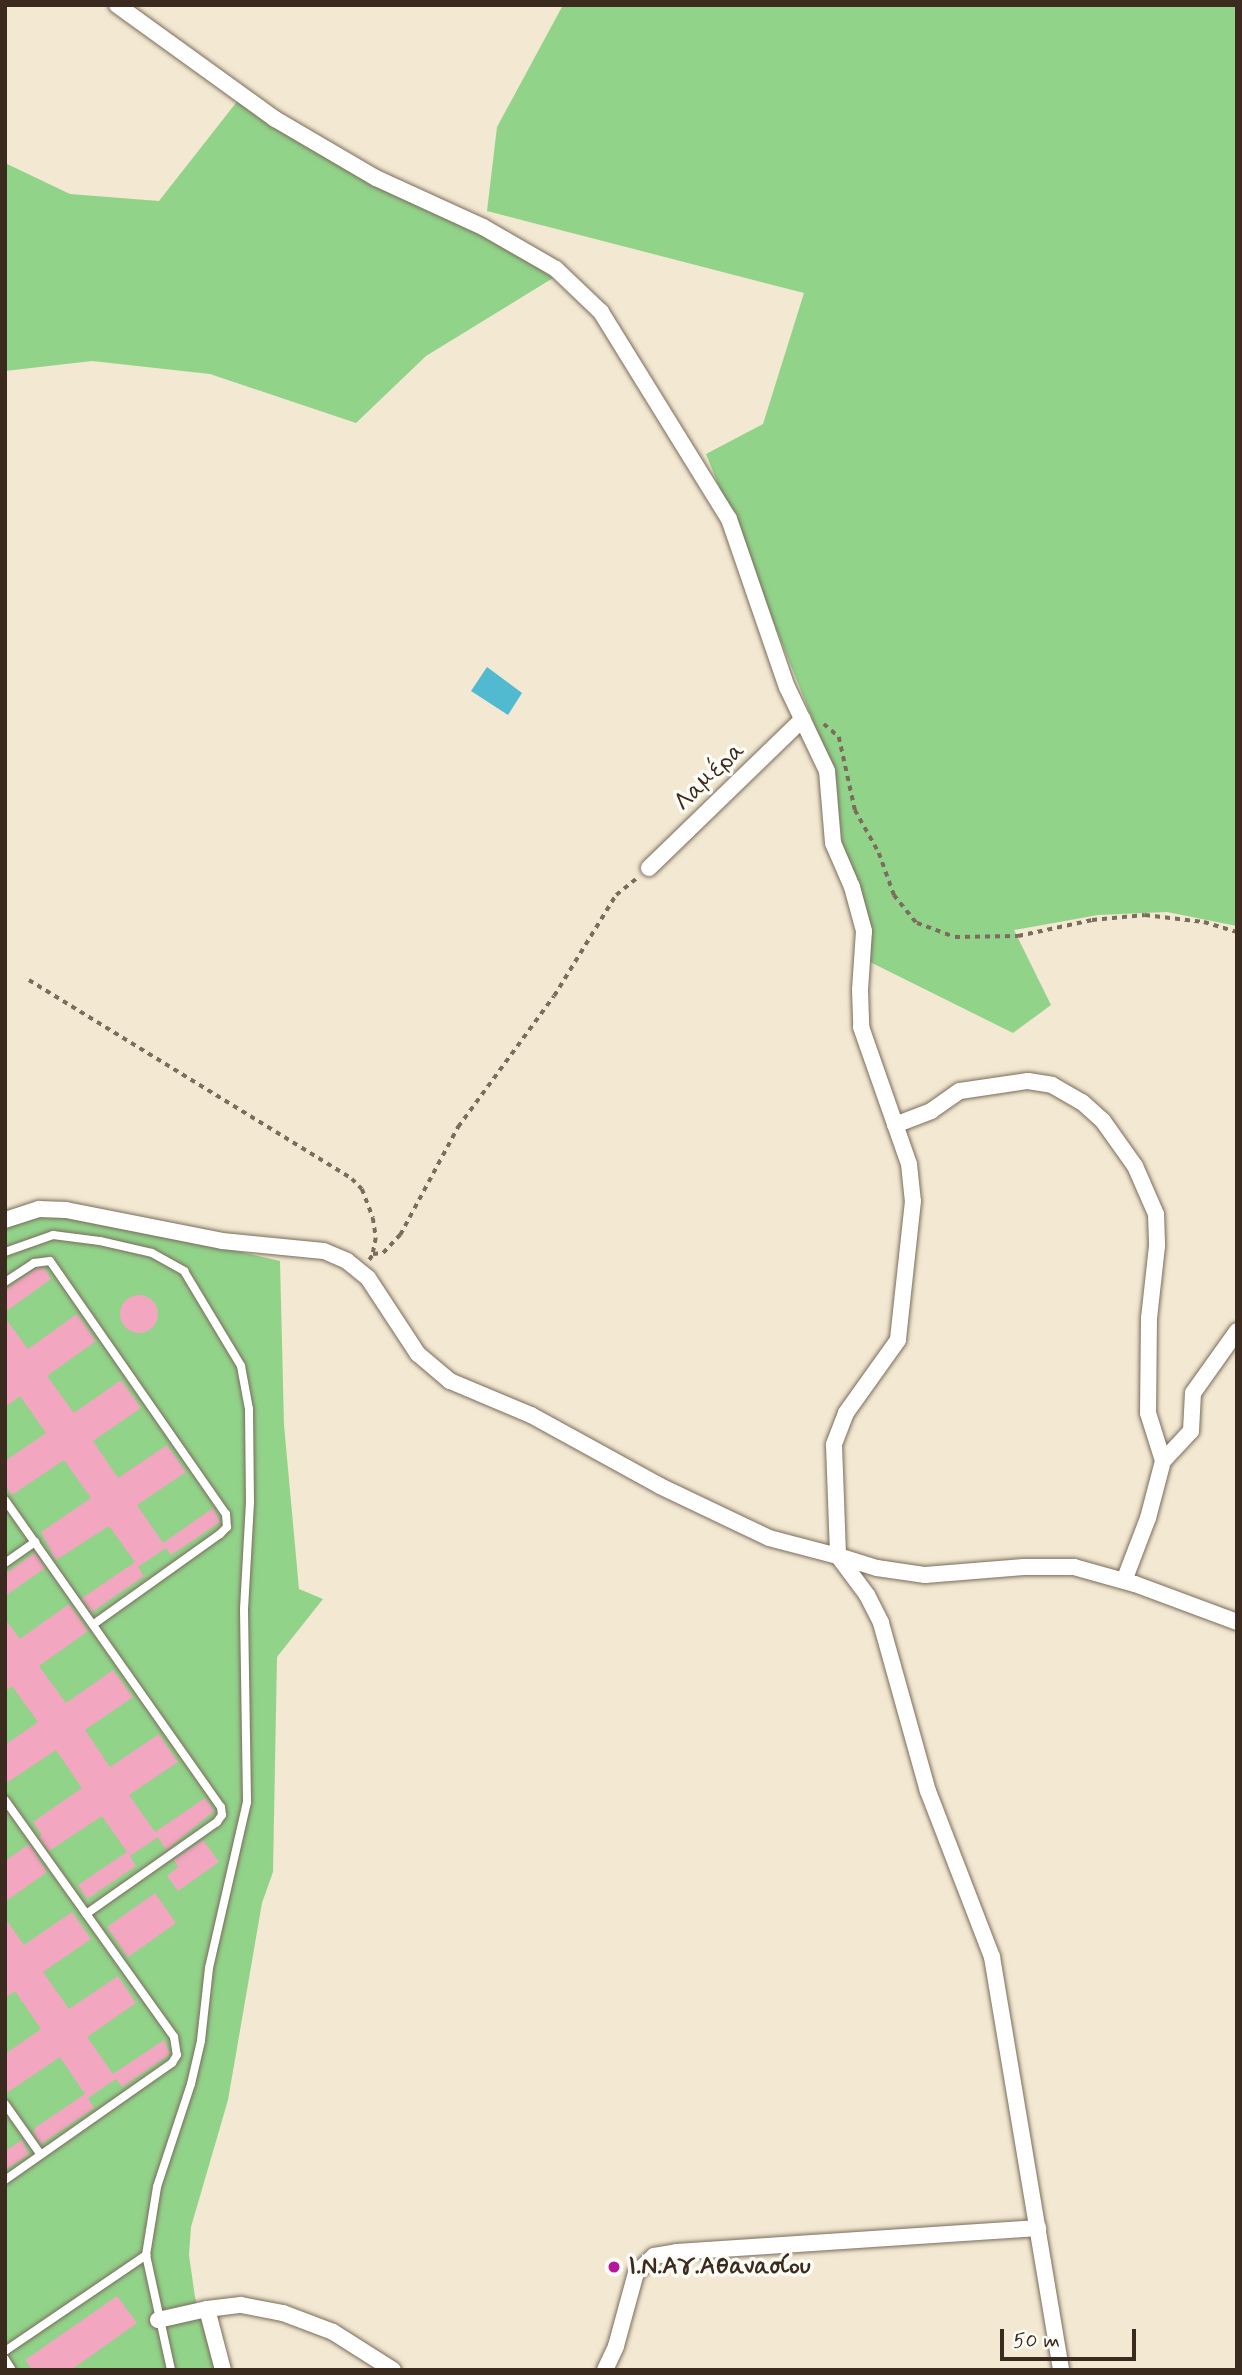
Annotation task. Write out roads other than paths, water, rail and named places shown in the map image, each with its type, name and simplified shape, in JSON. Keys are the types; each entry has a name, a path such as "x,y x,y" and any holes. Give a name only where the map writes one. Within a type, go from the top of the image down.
{"street":[{"path":"117,5 275,119 376,178 484,227 556,269 601,312 729,519 787,687 827,771 834,843 852,887 864,932 860,990 861,1027 909,1164 913,1201 905,1297 898,1340 846,1413 834,1445 838,1556 867,1595 881,1623 928,1791 992,1957 1061,2370"},
{"name":"Λαμέρα","path":"649,868 803,719"},
{"path":"895,1125 930,1111 960,1091 1028,1081 1052,1085 1082,1102 1103,1121 1135,1166 1156,1214 1157,1246 1149,1318 1148,1413 1163,1461"},
{"path":"5,1220 39,1209 92,1213 222,1241 324,1251 348,1261 361,1272 418,1354 450,1381 531,1415 660,1486 769,1538 877,1568 925,1575 1024,1567 1074,1567 1124,1581 1237,1622"},
{"path":"1124,1581 1148,1518 1163,1461 1191,1432 1193,1393 1237,1331"},
{"path":"605,2370 616,2346 636,2273 654,2256 677,2252 1038,2228"},
{"path":"158,2320 207,2309 242,2305 283,2313 333,2332 393,2370"},
{"path":"207,2309 223,2370"}],"lane":[{"path":"5,1252 53,1235 100,1241 152,1253 184,1270 241,1366 249,1409 250,1502 244,1610 247,1802 209,1968 201,2041 191,2084 157,2187 146,2255 171,2370"},
{"path":"5,1282 34,1263 50,1261 226,1514 227,1527 220,1534 93,1625"},
{"path":"5,1500 216,1797 222,1815 217,1822 86,1914"},
{"path":"5,1563 35,1542"},
{"path":"5,1800 174,2037 177,2055 172,2063 5,2180"},
{"path":"5,2104 41,2155"},
{"path":"5,2351 146,2255"},
{"path":"5,2359 12,2370"}],"water":[{"path":"487,667 522,693 508,715 471,691"}],"place":[{"name":"Ι.Ν.Αγ.Αθανασίου","path":"614,2267"}]}
